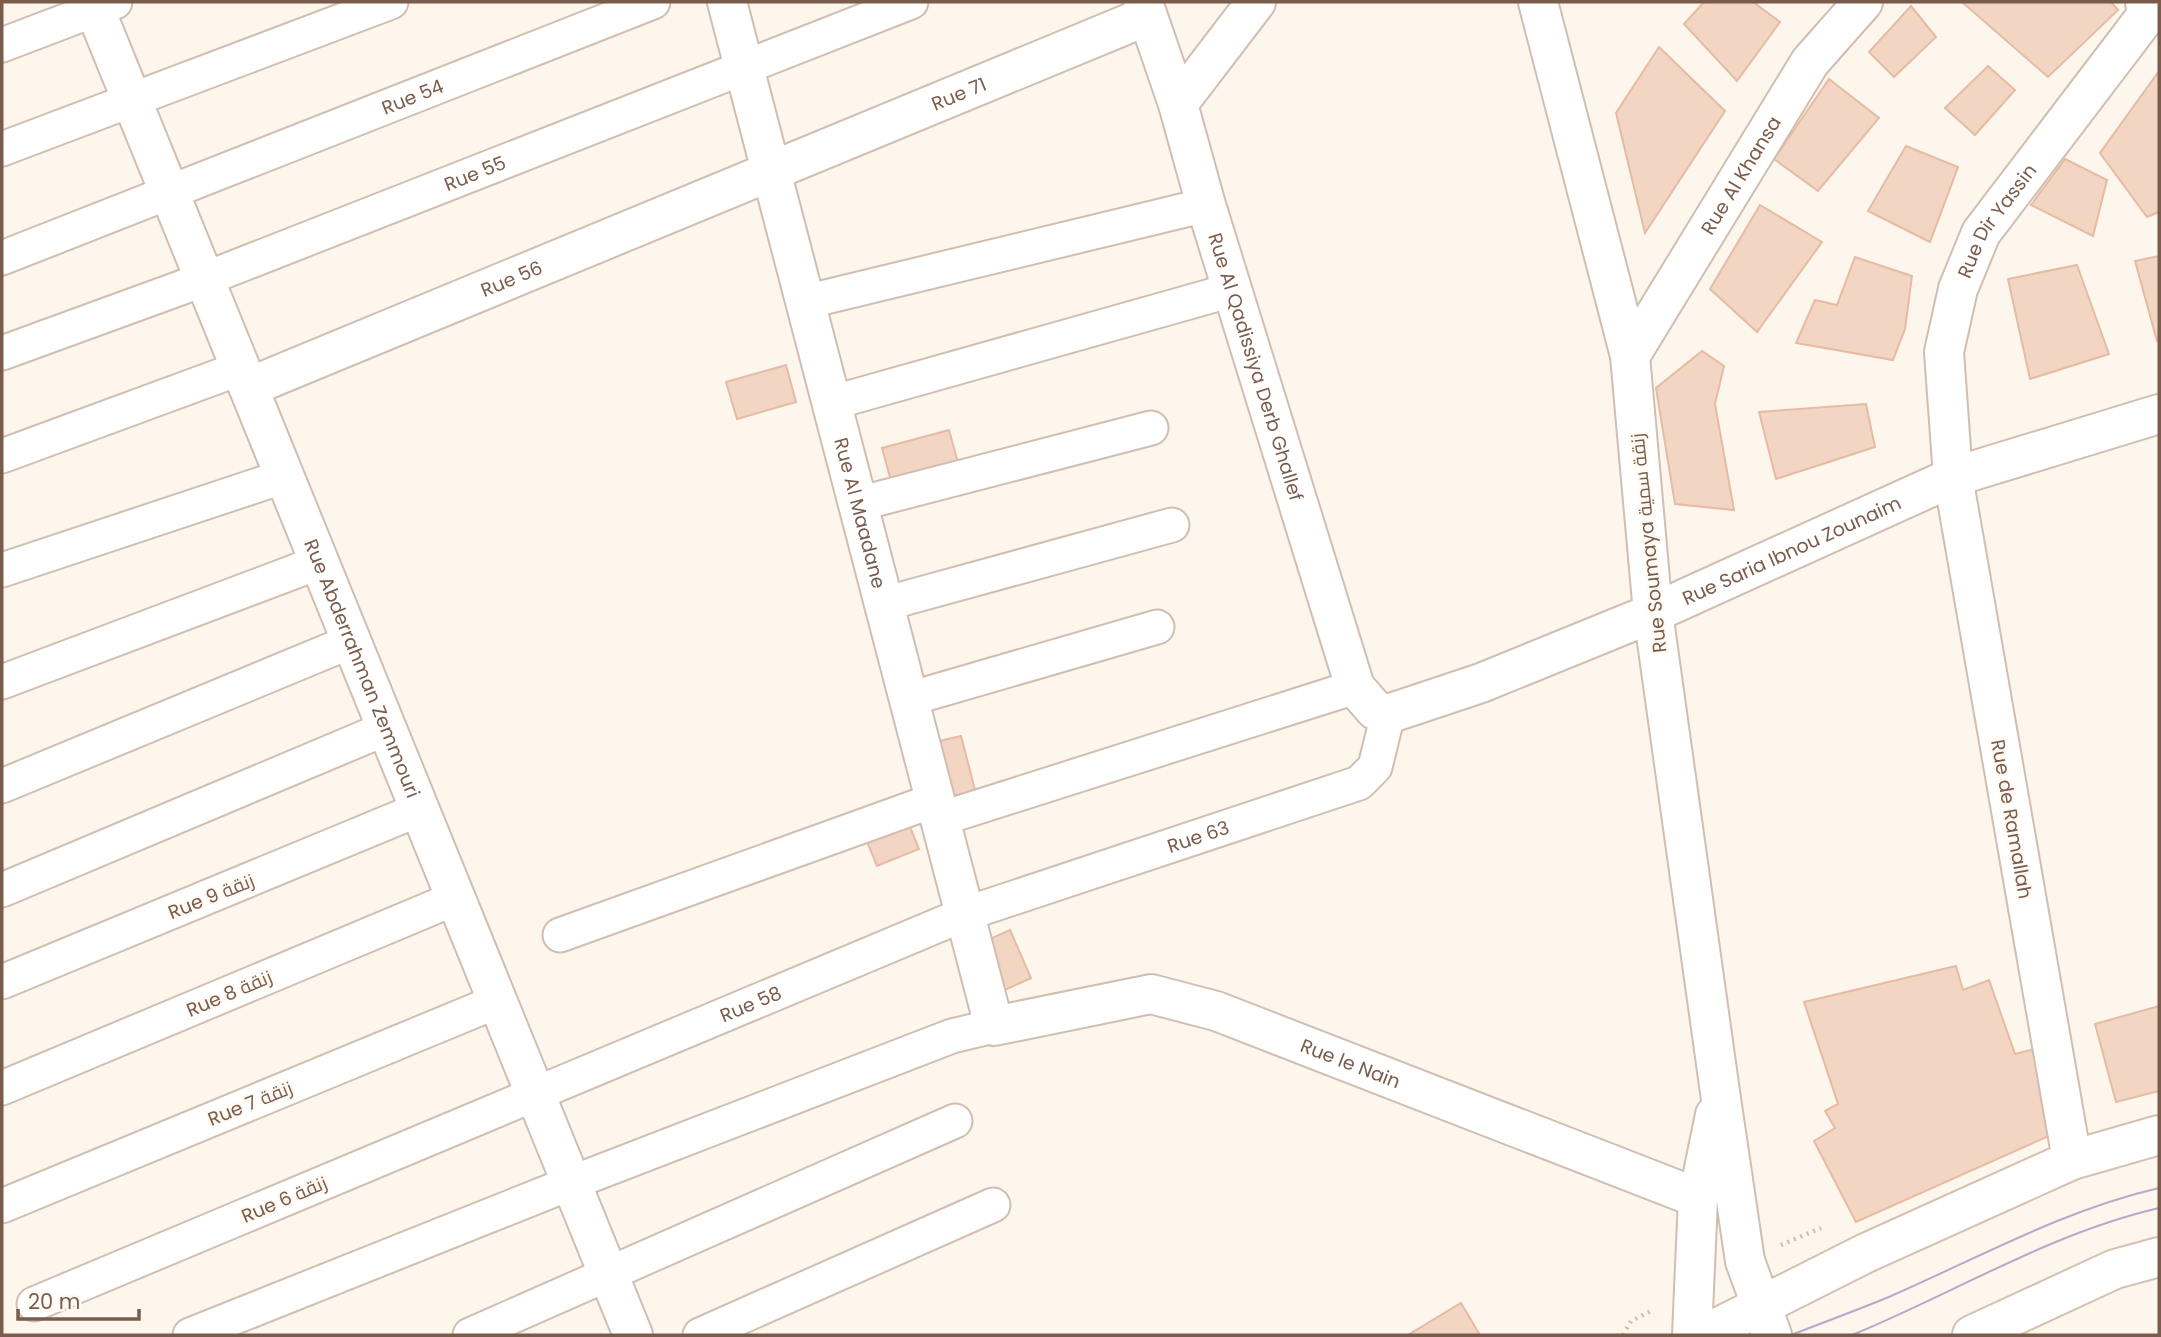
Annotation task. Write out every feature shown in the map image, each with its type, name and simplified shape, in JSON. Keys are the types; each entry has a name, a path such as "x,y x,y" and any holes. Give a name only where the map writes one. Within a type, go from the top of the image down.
{"street":[{"path":"2,149 391,2"},
{"name":"Rue 54","path":"2,258 653,2"},
{"name":"Rue Al Maadane","path":"727,2 994,1026"},
{"name":"Rue 55","path":"2,353 205,279 911,2"},
{"path":"1178,104 1256,2"},
{"name":"Rue Soumaya زنقة سمية","path":"1538,2 1630,356 1653,613 1720,1092 1745,1261 1768,1320"},
{"name":"Rue Al Khansa","path":"1630,356 1810,62 1863,2"},
{"path":"2,45 101,4"},
{"name":"Rue Abderrahman Zemmouri","path":"101,4 132,99 633,1335"},
{"name":"Rue Al Qadissiya Derb Ghallef","path":"1145,9 1178,104 1206,205 1355,687 1375,710 1388,714"},
{"name":"Rue 71","path":"771,171 1145,9"},
{"name":"Rue Dir Yassin","path":"1953,477 1944,352 1958,289 1981,233 2151,13"},
{"name":"Rue 56","path":"245,377 771,171"},
{"path":"805,302 1206,205"},
{"path":"831,403 1232,290"},
{"path":"2,456 245,377"},
{"name":"Rue Saria Ibnou Zounaim","path":"1388,714 1480,683 1653,613 1953,477 2159,414"},
{"path":"858,505 1151,428"},
{"path":"2,570 285,475"},
{"name":"Rue de Ramallah","path":"1953,477 2072,1160"},
{"path":"884,604 1172,525"},
{"path":"2,682 320,562"},
{"path":"909,699 1157,626"},
{"path":"2,786 352,641"},
{"path":"560,936 937,810 1355,687"},
{"name":"Rue 63","path":"965,914 1359,783 1375,767 1388,714"},
{"path":"2,890 387,728"},
{"name":"Rue 9 زنقة","path":"2,982 419,809"},
{"name":"Rue 8 زنقة","path":"2,1088 456,898"},
{"name":"Rue 58","path":"535,1094 965,914"},
{"name":"Rue le Nain","path":"994,1026 1151,994 1216,1011 1699,1198"},
{"name":"Rue 7 زنقة","path":"2,1206 498,1001"},
{"path":"190,1335 571,1183 952,1037 994,1026"},
{"name":"Rue Soumaya زنقة سمية","path":"1692,1335 1699,1198 1720,1092"},
{"name":"Rue 6 زنقة","path":"34,1304 535,1094"},
{"path":"470,1335 955,1121"},
{"path":"1703,1335 1768,1320 1866,1253 2072,1160 2159,1135"},
{"path":"700,1335 993,1205"},
{"path":"1972,1335 2115,1269 2159,1257"}],"building":[{"path":"1704,2 1753,2 1780,22 1737,81 1684,24"},
{"path":"1962,2 2111,2 2118,10 2048,77"},
{"path":"1911,6 1936,37 1894,77 1869,52"},
{"path":"1659,47 1725,111 1645,233 1616,113"},
{"path":"1988,66 2015,90 1975,135 1945,108"},
{"path":"2159,71 2159,212 2147,217 2100,153"},
{"path":"1829,79 1879,118 1818,191 1774,159"},
{"path":"1906,146 1958,167 1930,242 1868,211"},
{"path":"2065,159 2107,180 2093,236 2031,205"},
{"path":"1760,205 1822,242 1757,332 1710,289"},
{"path":"2159,256 2159,341 2157,341 2135,261"},
{"path":"1855,257 1912,276 1905,329 1893,360 1796,343 1815,300 1837,305"},
{"path":"2077,265 2109,354 2030,379 2008,279"},
{"path":"1702,351 1724,366 1715,404 1734,510 1675,504 1656,388"},
{"path":"786,365 796,402 737,419 726,382"},
{"path":"1866,404 1875,447 1776,479 1759,412"},
{"path":"949,430 958,463 891,481 882,448"},
{"path":"961,736 975,790 941,800 926,744"},
{"path":"908,822 919,849 877,866 866,839"},
{"path":"1010,930 1031,978 1005,990 983,942"},
{"path":"1956,966 1963,990 1989,980 2015,1054 2034,1049 2051,1135 1856,1222 1814,1141 1835,1128 1825,1111 1838,1104 1804,1002"},
{"path":"2159,1006 2159,1091 2116,1102 2095,1024"},
{"path":"1461,1303 1480,1335 1408,1335"}],"tram line":[{"path":"1791,1335 1891,1296 2056,1222 2124,1197 2159,1188"},
{"path":"1852,1335 2041,1248 2080,1232 2159,1208"}]}
